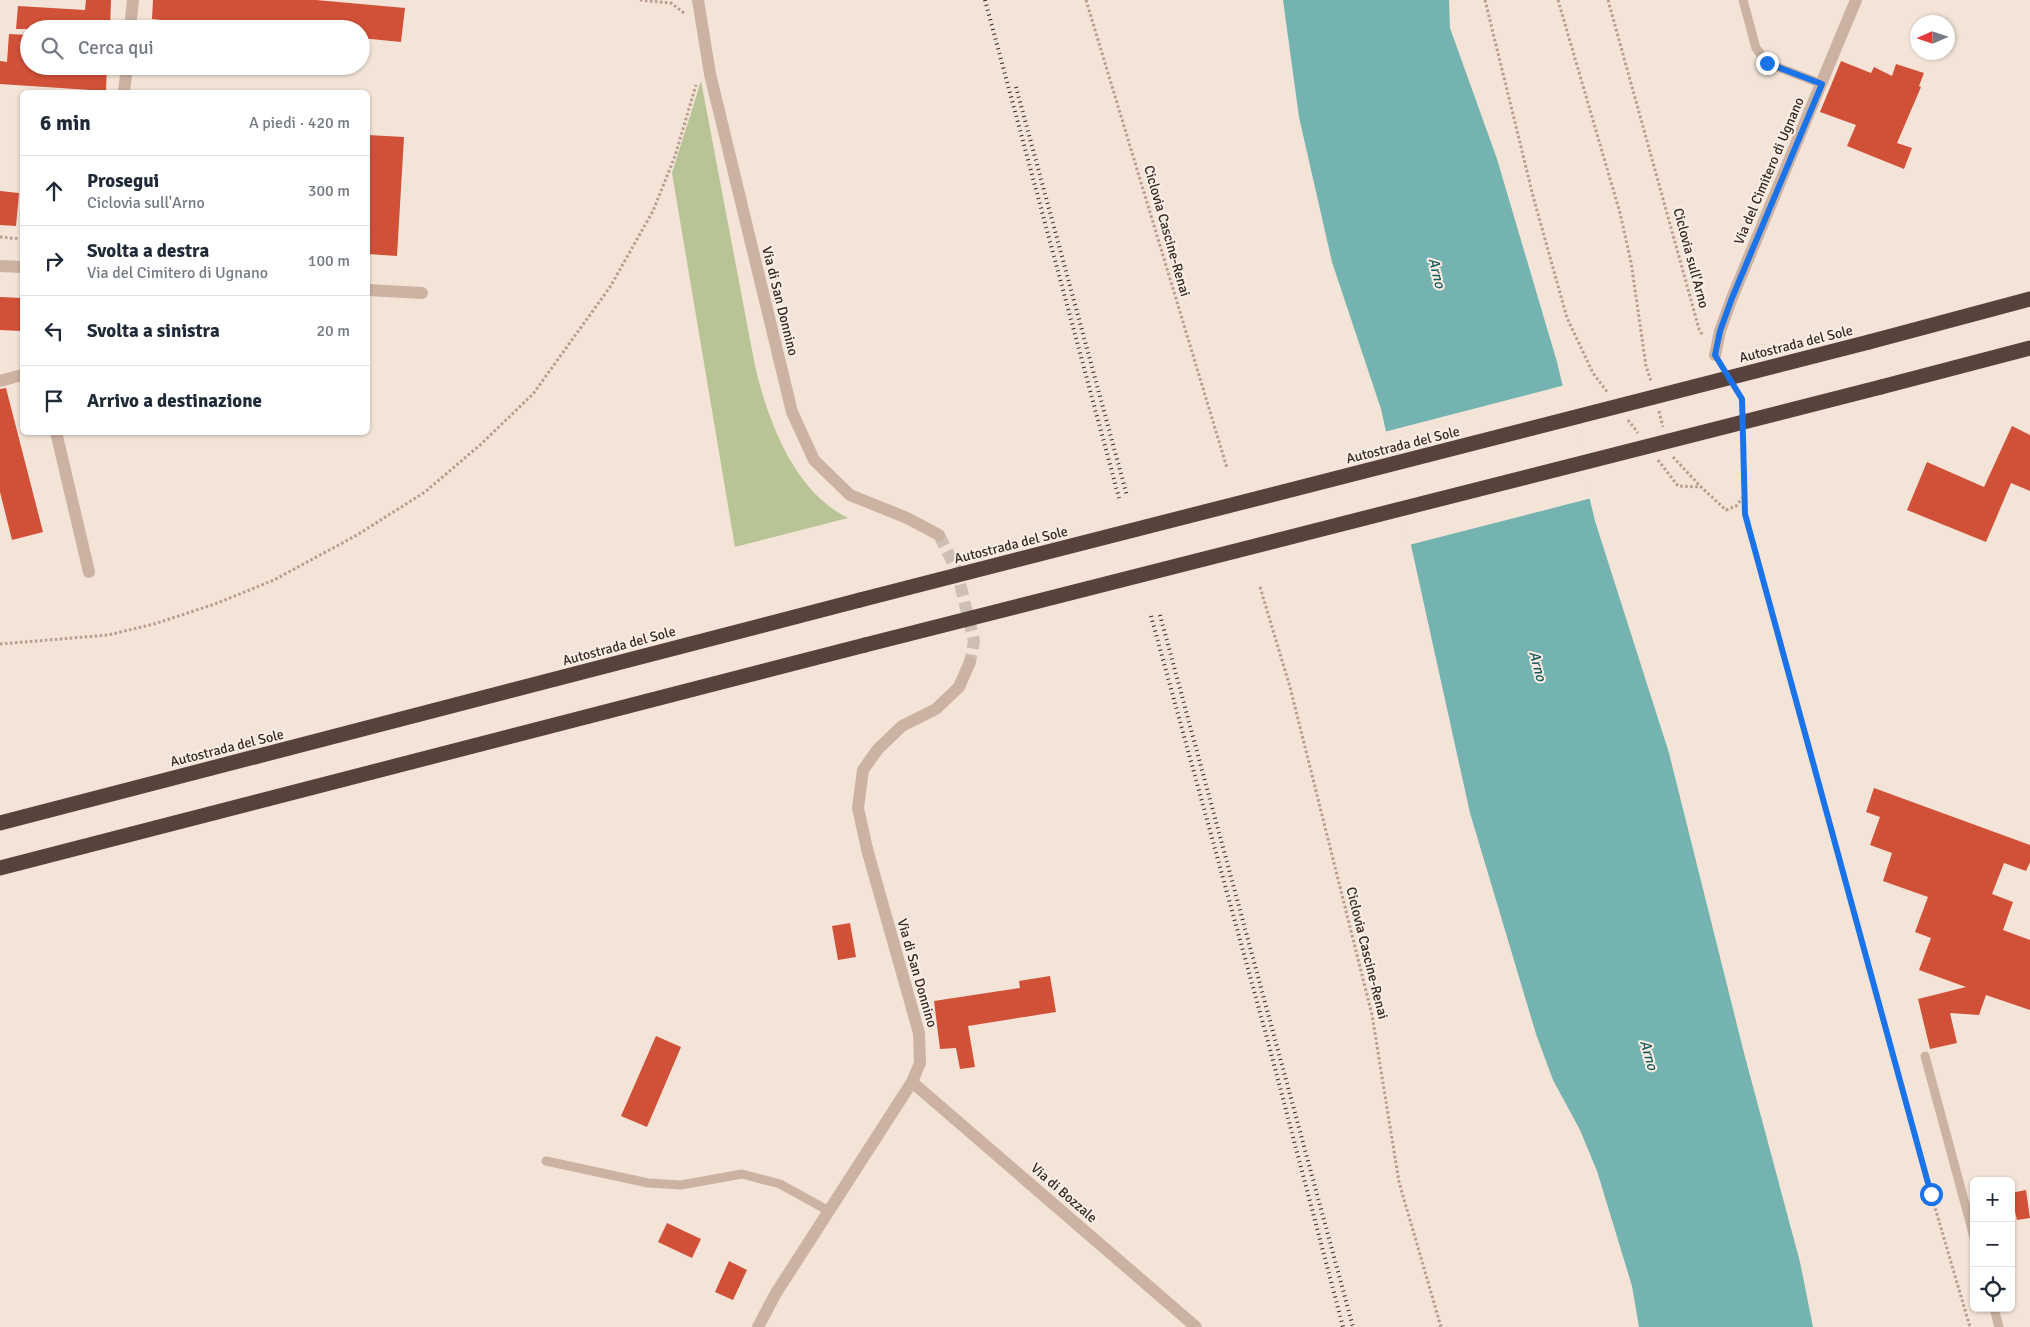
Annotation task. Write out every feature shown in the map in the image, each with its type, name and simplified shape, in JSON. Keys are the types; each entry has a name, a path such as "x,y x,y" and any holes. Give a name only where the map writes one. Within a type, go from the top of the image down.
{"highway":[{"name":"Autostrada del Sole","path":"0,823 2030,299"},
{"path":"0,868 2030,348"}],"street":[{"path":"131,20 133,0"},
{"name":"Via di San Donnino","path":"698,0 710,74 792,412 810,452 814,460 850,495 907,518 939,535"},
{"name":"Via del Cimitero di Ugnano","path":"1715,355 1720,331 1732,298 1856,0"},
{"path":"124,90 125,75"},
{"path":"0,266 20,267"},
{"path":"370,290 422,293"},
{"path":"0,381 20,376"},
{"path":"57,435 88,572"},
{"name":"Via di San Donnino","path":"758,1327 776,1293 912,1082 920,1064 919,1033 866,849 858,808 863,770 878,749 902,726 936,709 959,687 970,662"},
{"name":"Via di Bozzale","path":"912,1082 1196,1327"}],"lane":[{"path":"1744,0 1756,48 1767,63 1822,84"},
{"path":"1925,1056 1970,1222"},
{"path":"546,1161 648,1183 681,1184 742,1174 780,1184 829,1211"},
{"path":"1995,1312 2000,1327"}],"path":[{"path":"640,0 671,3 691,18"},
{"name":"Ciclovia Cascine-Renai","path":"1086,0 1227,468"},
{"path":"1485,0 1533,196 1567,318 1593,373 1610,395"},
{"path":"1558,0 1620,213 1631,262 1646,366 1651,384"},
{"name":"Ciclovia sull'Arno","path":"1608,0 1699,329 1715,355"},
{"path":"0,643 108,635 154,624 215,604 274,580 357,535 425,492 480,445 533,394 610,287 653,211 675,156 698,76"},
{"path":"0,238 20,239"},
{"path":"1733,384 1742,399 1742,408"},
{"path":"1659,410 1664,428"},
{"path":"1627,418 1644,441"},
{"path":"1743,437 1745,514 1931,1194 1970,1327"},
{"path":"1671,454 1700,487 1726,510 1736,506 1744,495"},
{"path":"1655,456 1678,486 1700,487"},
{"name":"Ciclovia Cascine-Renai","path":"1260,587 1290,687 1372,1015 1399,1182 1441,1327"}],"green space":[{"path":"701,81 755,366 767,409 786,453 798,473 829,506 848,518 735,547 672,173"}],"water":[{"name":"Arno","path":"1283,0 1449,0 1450,28 1497,159 1557,362 1595,521 1669,753 1744,1053 1800,1262 1813,1327 1639,1327 1632,1286 1597,1171 1580,1130 1553,1080 1536,1034 1470,813 1381,409 1332,262 1299,117"}],"pier":[{"path":"1565,385 1592,498 1409,545 1384,432"}],"building":[{"path":"86,0 111,0 110,20 20,20 20,29 16,29 18,6 85,10"},
{"path":"153,0 316,0 405,8 401,42 370,39 370,20 152,19"},
{"path":"9,34 20,35 20,75 107,75 106,90 0,84 0,61 7,62"},
{"path":"1841,61 1871,73 1874,67 1892,76 1896,64 1924,73 1919,86 1921,87 1897,143 1912,148 1904,169 1847,146 1856,125 1820,112"},
{"path":"370,135 404,137 397,256 370,254"},
{"path":"0,191 19,193 16,226 0,225"},
{"path":"0,297 20,298 20,331 0,330"},
{"path":"6,388 43,532 12,540 0,492 0,389"},
{"path":"2012,426 2030,435 2030,491 2011,483 1986,542 1907,510 1927,462 1984,487"},
{"path":"1874,788 2030,845 2030,862 2026,871 2004,863 1992,894 2013,902 2003,930 2030,940 2030,1010 1986,995 1979,1015 1950,1013 1957,1043 1930,1049 1918,999 1966,987 1919,970 1931,938 1915,932 1928,897 1883,881 1892,853 1870,845 1880,817 1866,812"},
{"path":"850,923 856,957 838,960 832,926"},
{"path":"1050,976 1056,1012 968,1026 975,1067 960,1069 956,1048 940,1049 934,1001 1020,988 1019,981"},
{"path":"656,1036 681,1047 647,1127 621,1116"},
{"path":"2026,1190 2030,1218 2017,1220 2015,1192"},
{"path":"667,1223 701,1239 692,1258 658,1242"},
{"path":"729,1261 747,1270 733,1300 715,1292"}],"tunnel":[{"path":"939,535 957,571 974,641 970,662"}],"railway":[{"path":"985,0 1119,498"},
{"path":"1016,87 1127,496"},
{"path":"1160,615 1353,1327"},
{"path":"1151,616 1267,1038 1343,1327"}],"route":[{"path":"1767,63 1781,70 1822,84 1732,298 1720,331 1715,355 1742,399 1745,514 1931,1194"}]}
